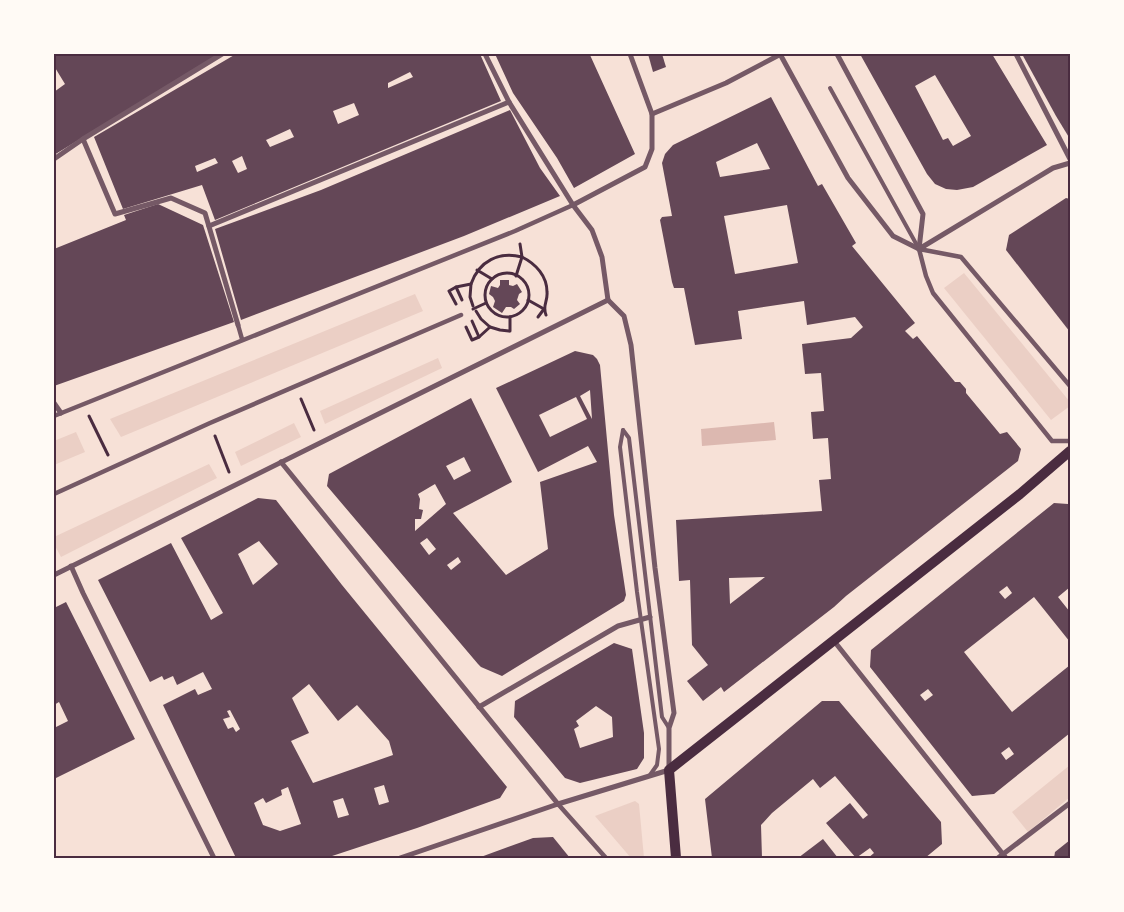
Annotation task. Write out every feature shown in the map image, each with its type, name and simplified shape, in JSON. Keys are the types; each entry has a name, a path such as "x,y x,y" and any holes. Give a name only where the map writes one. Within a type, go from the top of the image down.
{"main road":[{"path":"676,858 669,770 1012,500 1070,451"}],"street":[{"path":"54,160 83,139 222,54"},
{"path":"400,858 558,804 669,770 669,728 674,713 655,568 632,346 624,316 608,300 602,257 592,230 573,205 509,102 485,54"},
{"path":"54,416 515,231 573,205 645,167 652,149 652,114 630,54"},
{"path":"652,114 726,83 781,54 848,178 894,236 918,249 961,257 1070,386"},
{"path":"837,54 923,214 918,249 933,293 1052,441 1070,441"},
{"path":"918,249 1053,168 1070,161 1016,54"},
{"path":"209,226 509,102"},
{"path":"83,139 115,214 171,198 205,213 242,339"},
{"path":"54,575 608,300"},
{"path":"54,494 210,423 461,315"},
{"path":"54,403 61,413"},
{"path":"281,462 558,804 606,858"},
{"path":"72,566 83,593 214,858"},
{"path":"479,707 618,626 650,617"},
{"path":"834,641 1003,857 1070,802"}],"lane":[{"path":"830,88 918,249"},
{"path":"649,776 657,765 659,749 620,447 623,430 629,438 662,717 669,728"}],"path":[{"path":"516,276 522,257 520,243"},
{"path":"515,330 500,330 490,327 480,319 470,297 471,284 478,270 493,258 513,255 522,257 536,266 545,280 548,291 544,309 535,320"},
{"path":"478,270 492,279"},
{"path":"504,274 516,276 522,280 527,286 528,300 522,312 510,317 496,314 490,310 486,303 485,290 492,279 504,274"},
{"path":"471,284 449,290 472,340 479,337 490,327"},
{"path":"456,287 463,302"},
{"path":"528,300 544,309 547,318"},
{"path":"474,309 486,303"},
{"path":"470,316 479,337"},
{"path":"510,317 510,331"},
{"path":"296,387 314,430"},
{"path":"84,404 114,466"},
{"path":"210,423 230,472"}],"shaded area":[{"path":"964,273 1070,402 1070,406 1051,420 944,288"},
{"path":"415,294 423,311 121,437 110,419"},
{"path":"438,358 442,368 325,424 320,411"},
{"path":"774,422 776,440 702,446 701,429"},
{"path":"294,423 301,437 241,466 235,452"},
{"path":"76,432 85,452 54,465 54,441"},
{"path":"209,464 217,478 61,557 54,544 54,537"},
{"path":"1070,765 1070,797 1028,832 1012,812"},
{"path":"635,801 639,804 644,858 631,858 595,816"}],"building":[{"path":"59,54 219,54 54,155 54,92 65,84 54,66 54,57"},
{"path":"236,54 480,54 501,101 215,220 202,185 123,209 94,137","holes":["410,72 413,77 388,88 388,83","354,103 359,115 338,124 333,111","290,129 294,137 270,147 266,140","242,156 247,169 238,173 232,161","215,158 218,163 197,172 195,166"]},
{"path":"495,54 591,54 635,154 574,188 557,158 513,93"},
{"path":"648,54 662,54 666,67 653,72"},
{"path":"860,54 992,54 1047,145 973,187 957,190 946,189 935,184 927,174","holes":["935,75 971,136 953,146 948,138 943,140 915,86"]},
{"path":"1022,54 1070,54 1070,139 1056,116"},
{"path":"771,97 818,186 822,184 856,243 852,246 915,323 905,331 913,339 917,336 955,382 960,382 966,389 966,393 1000,434 1007,432 1021,449 1018,461 834,607 724,692 721,687 703,701 687,681 708,665 692,645 690,580 679,581 676,520 822,511 819,480 831,479 828,438 813,439 811,412 824,411 821,373 805,374 802,344 851,338 863,327 855,317 807,325 804,301 738,311 742,339 695,345 684,288 674,288 672,282 660,220 662,217 672,216 662,163 665,154 673,145","holes":["757,143 770,169 720,177 716,162","787,205 798,263 735,274 724,216","765,577 730,604 729,578"]},
{"path":"510,110 540,168 560,196 464,236 241,320 215,229 321,190"},
{"path":"1066,198 1070,199 1070,332 1006,250 1009,235"},
{"path":"158,204 203,225 234,322 54,386 54,249 126,220 124,215"},
{"path":"500,280 509,280 509,285 513,286 517,284 522,292 517,300 520,304 514,309 506,307 502,313 493,307 495,301 489,294 491,286 498,288"},
{"path":"575,351 593,355 597,359 600,365 614,515 626,595 624,601 502,676 478,664 327,486 329,474 471,398 512,482 453,513 506,575 548,549 540,482 597,462 588,446 538,472 496,388","holes":["590,390 592,419 580,396","576,397 587,419 550,437 539,415","464,457 471,471 454,480 446,466","435,484 446,504 415,531 415,519 421,519 423,510 419,509 420,499 418,494","427,538 436,549 429,555 420,543","458,557 461,562 451,570 447,565"]},
{"path":"258,498 276,500 342,585 507,787 500,798 326,858 236,858 163,705 195,689 198,695 212,689 203,672 177,685 173,676 164,680 162,676 150,682 98,580 171,543 211,620 223,613 181,538","holes":["259,541 278,564 253,585 238,554","309,684 338,721 357,705 389,741 393,755 313,783 291,741 309,733 292,698","230,710 240,729 236,732 233,727 228,729 223,719 230,717 227,711","384,785 389,802 379,805 374,788","288,787 301,824 280,831 263,825 254,803 263,798 266,803 282,795 281,790","343,798 349,815 338,818 333,801"]},
{"path":"1054,503 1068,504 1070,507 1070,587 1058,597 1070,612 1070,642 1034,597 964,652 1012,712 1070,665 1070,733 994,794 972,796 870,667 871,650","holes":["1007,586 1012,593 1005,599 999,592","928,689 933,695 925,701 920,695","1009,747 1014,754 1006,760 1001,753"]},
{"path":"66,602 135,739 54,779 54,728 68,721 59,702 54,705 54,608"},
{"path":"614,643 632,649 644,733 644,758 637,769 580,783 565,778 514,717 515,701","holes":["596,706 612,717 613,737 580,748 574,729 579,726 576,721"]},
{"path":"822,701 839,701 941,822 942,844 925,858 868,858 874,853 870,848 856,858 826,823 850,803 863,819 868,815 835,776 820,788 813,779 772,813 761,825 762,858 712,858 705,799"},
{"path":"553,837 570,858 478,858 533,838"},
{"path":"823,839 838,858 798,858"},
{"path":"1070,840 1070,858 1054,858 1055,852"}]}
